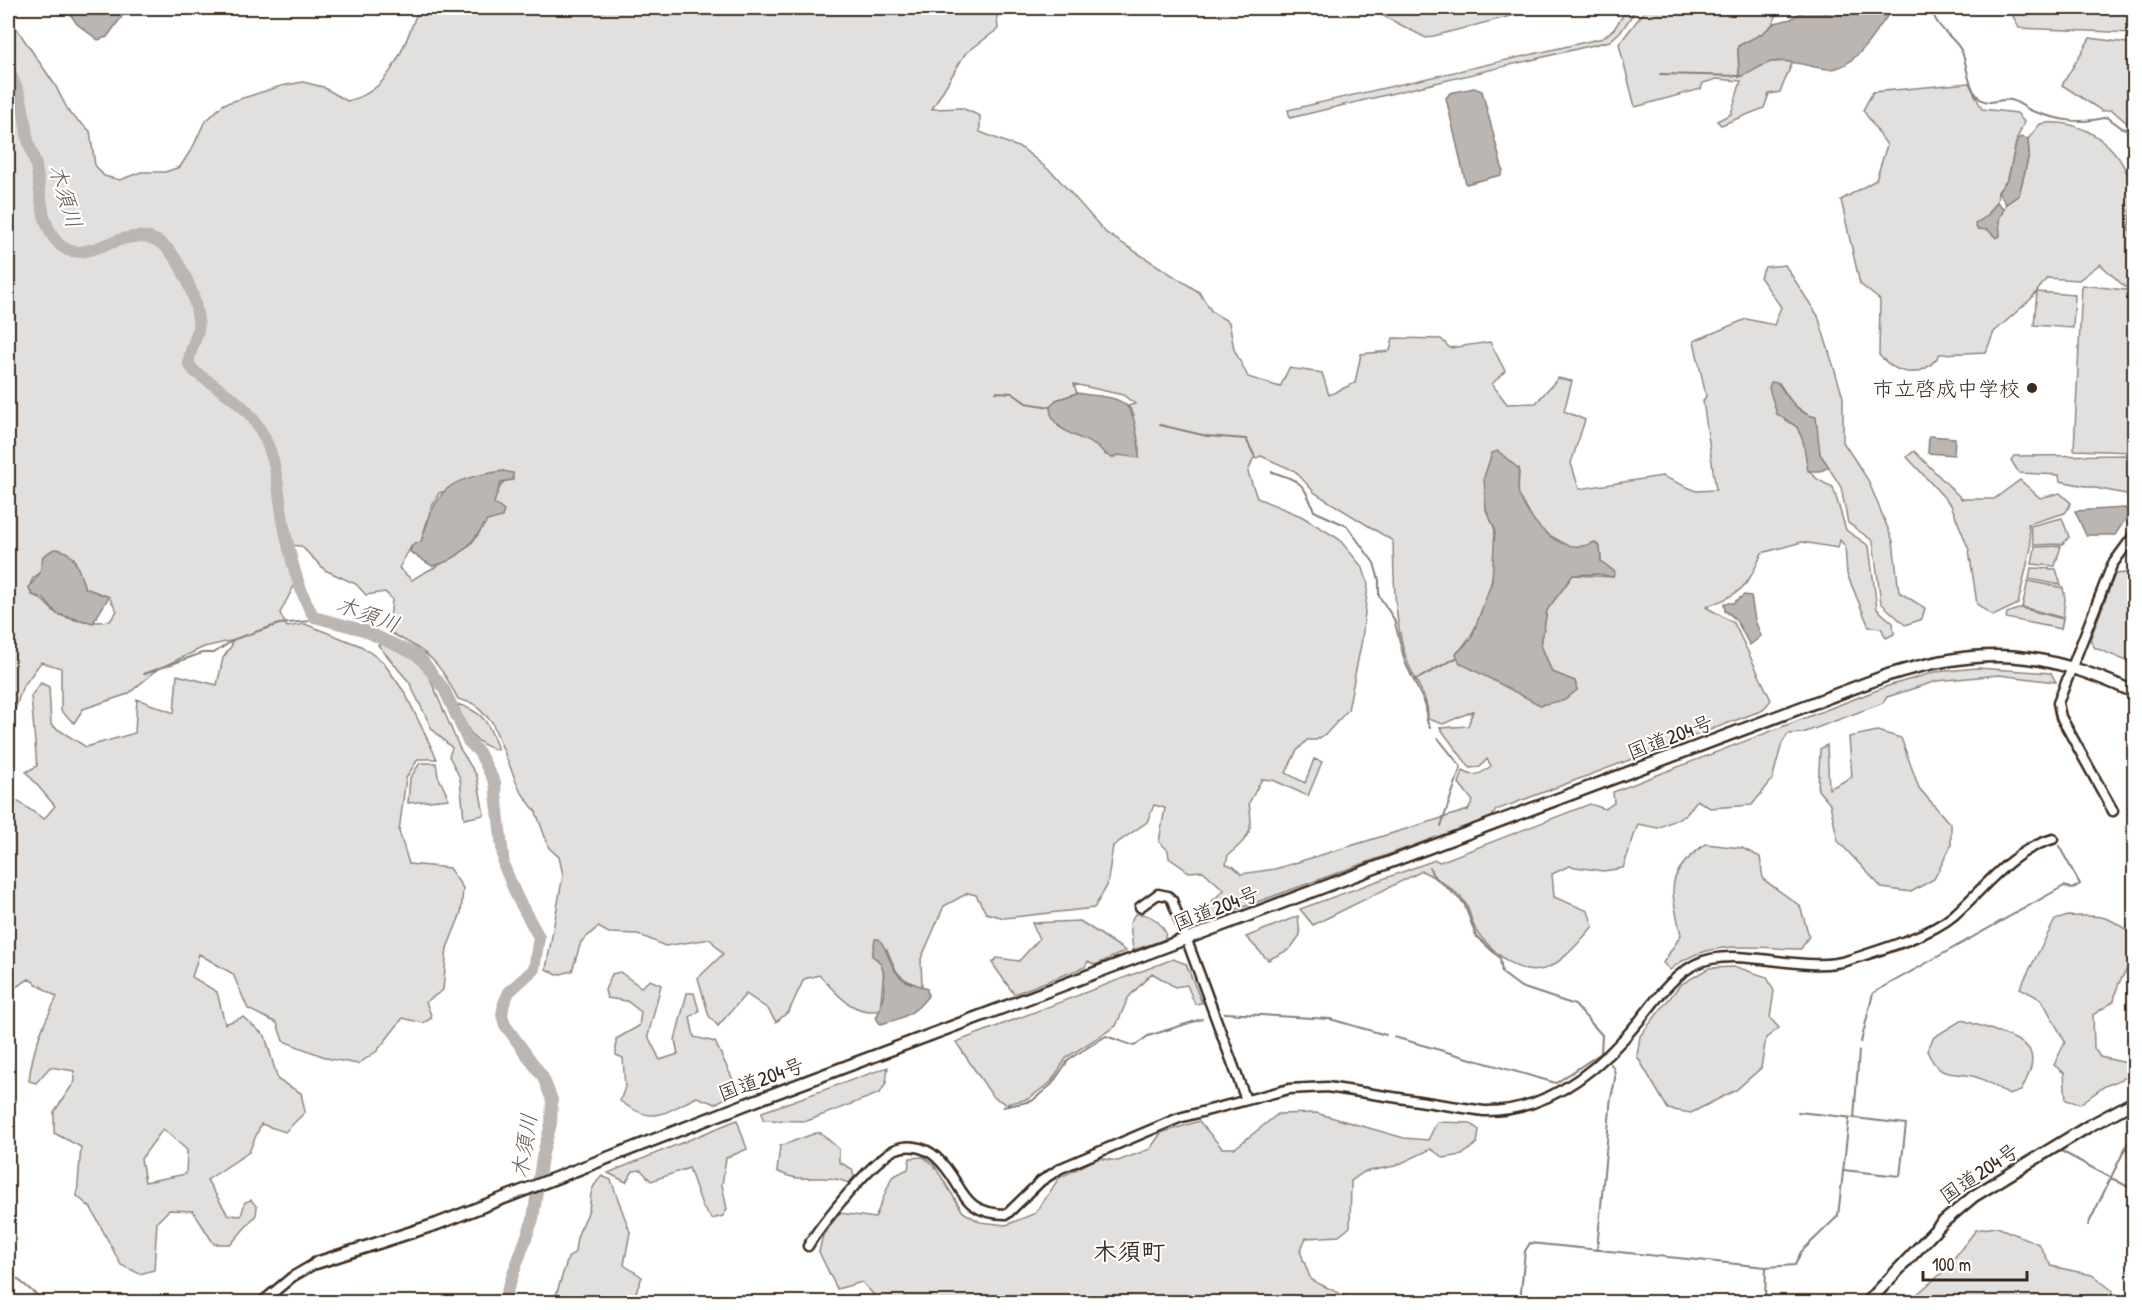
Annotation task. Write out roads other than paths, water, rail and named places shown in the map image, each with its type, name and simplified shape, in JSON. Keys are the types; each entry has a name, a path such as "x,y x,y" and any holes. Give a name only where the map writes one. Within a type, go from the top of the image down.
{"highway":[{"name":"国道204号","path":"316,1263 436,1224 1899,672 1934,662 1977,655 2019,656 2073,666 2134,692"},
{"name":"国道204号","path":"1868,1302 1929,1236 1966,1202 2089,1126 2134,1102"}],"street":[{"path":"2113,811 2058,710 2062,690 2112,565 2134,535"},
{"path":"808,1246 820,1226 882,1158 895,1149 912,1146 927,1150 938,1159 965,1199 978,1209 992,1214 1007,1214 1041,1181 1061,1168 1179,1118 1309,1086 1484,1111 1509,1112 1526,1107 1573,1083 1600,1065 1664,989 1684,971 1699,962 1735,958 1808,964 1848,960 1941,924 2001,869 2040,843 2053,839"},
{"path":"1140,907 1158,894 1168,896 1246,1100"},
{"path":"262,1302 292,1277 316,1263"}],"waterway":[{"path":"1916,8 1934,16 1940,26 1956,42 1962,52 1970,83 1980,99 1988,102 2011,100 2032,111 2069,120 2087,121 2107,117 2122,128 2134,131"},
{"name":"木須川","path":"8,66 20,96 28,140 36,166 42,207 48,228 53,236 59,244 72,251 86,251 134,237 150,238 166,247 181,268 196,307 198,326 189,364 194,371 242,406 254,420 269,447 276,472 292,561 303,596 314,617 363,630 419,656 444,689 468,741 479,752 495,783 504,866 517,897 539,937 534,969 509,992 502,1015 505,1025 543,1077 552,1100 551,1124 542,1157 533,1219 503,1302"},
{"path":"1660,74 1740,76"},
{"path":"996,392 1012,393 1026,403 1050,407"},
{"path":"1160,425 1207,436 1246,439 1255,457"},
{"path":"1272,472 1300,484 1314,511 1347,526 1374,563 1379,580 1379,596 1394,619 1405,662 1426,706 1430,728"},
{"path":"144,674 202,653 214,653 235,639 279,624 310,621 314,617"},
{"path":"1415,680 1456,658"},
{"path":"1438,738 1461,767 1441,826"},
{"path":"1861,1042 1873,993 2064,886 2072,889 2080,884 2059,846"},
{"path":"1394,1037 1556,1083 1601,1053 1602,1035 1575,1005 1521,987 1502,973 1500,958 1476,936 1464,903 1432,874 1430,868"},
{"path":"1225,1013 1330,1019 1386,1035"},
{"path":"1003,1107 1032,1101 1052,1084 1069,1059 1106,1036 1134,1046 1148,1036 1202,1019"},
{"path":"1798,1112 1854,1118 1859,1051"},
{"path":"1597,1249 1610,1103 1615,1080 1611,1064"},
{"path":"1843,1170 1900,1176 1906,1124 1854,1118"},
{"path":"1520,1302 1525,1251 1530,1243 1766,1267 1795,1265 1801,1252 1838,1216 1849,1119"},
{"path":"2088,1225 2133,1132"},
{"path":"2061,1151 2134,1190"},
{"path":"2130,1250 2134,1241"},
{"path":"1765,1302 1766,1267"},
{"path":"8,1271 45,1302"}],"place":[{"name":"市立啓成中学校","path":"2032,388"}],"district":[{"name":"木須町","path":"1129,1251"}]}
